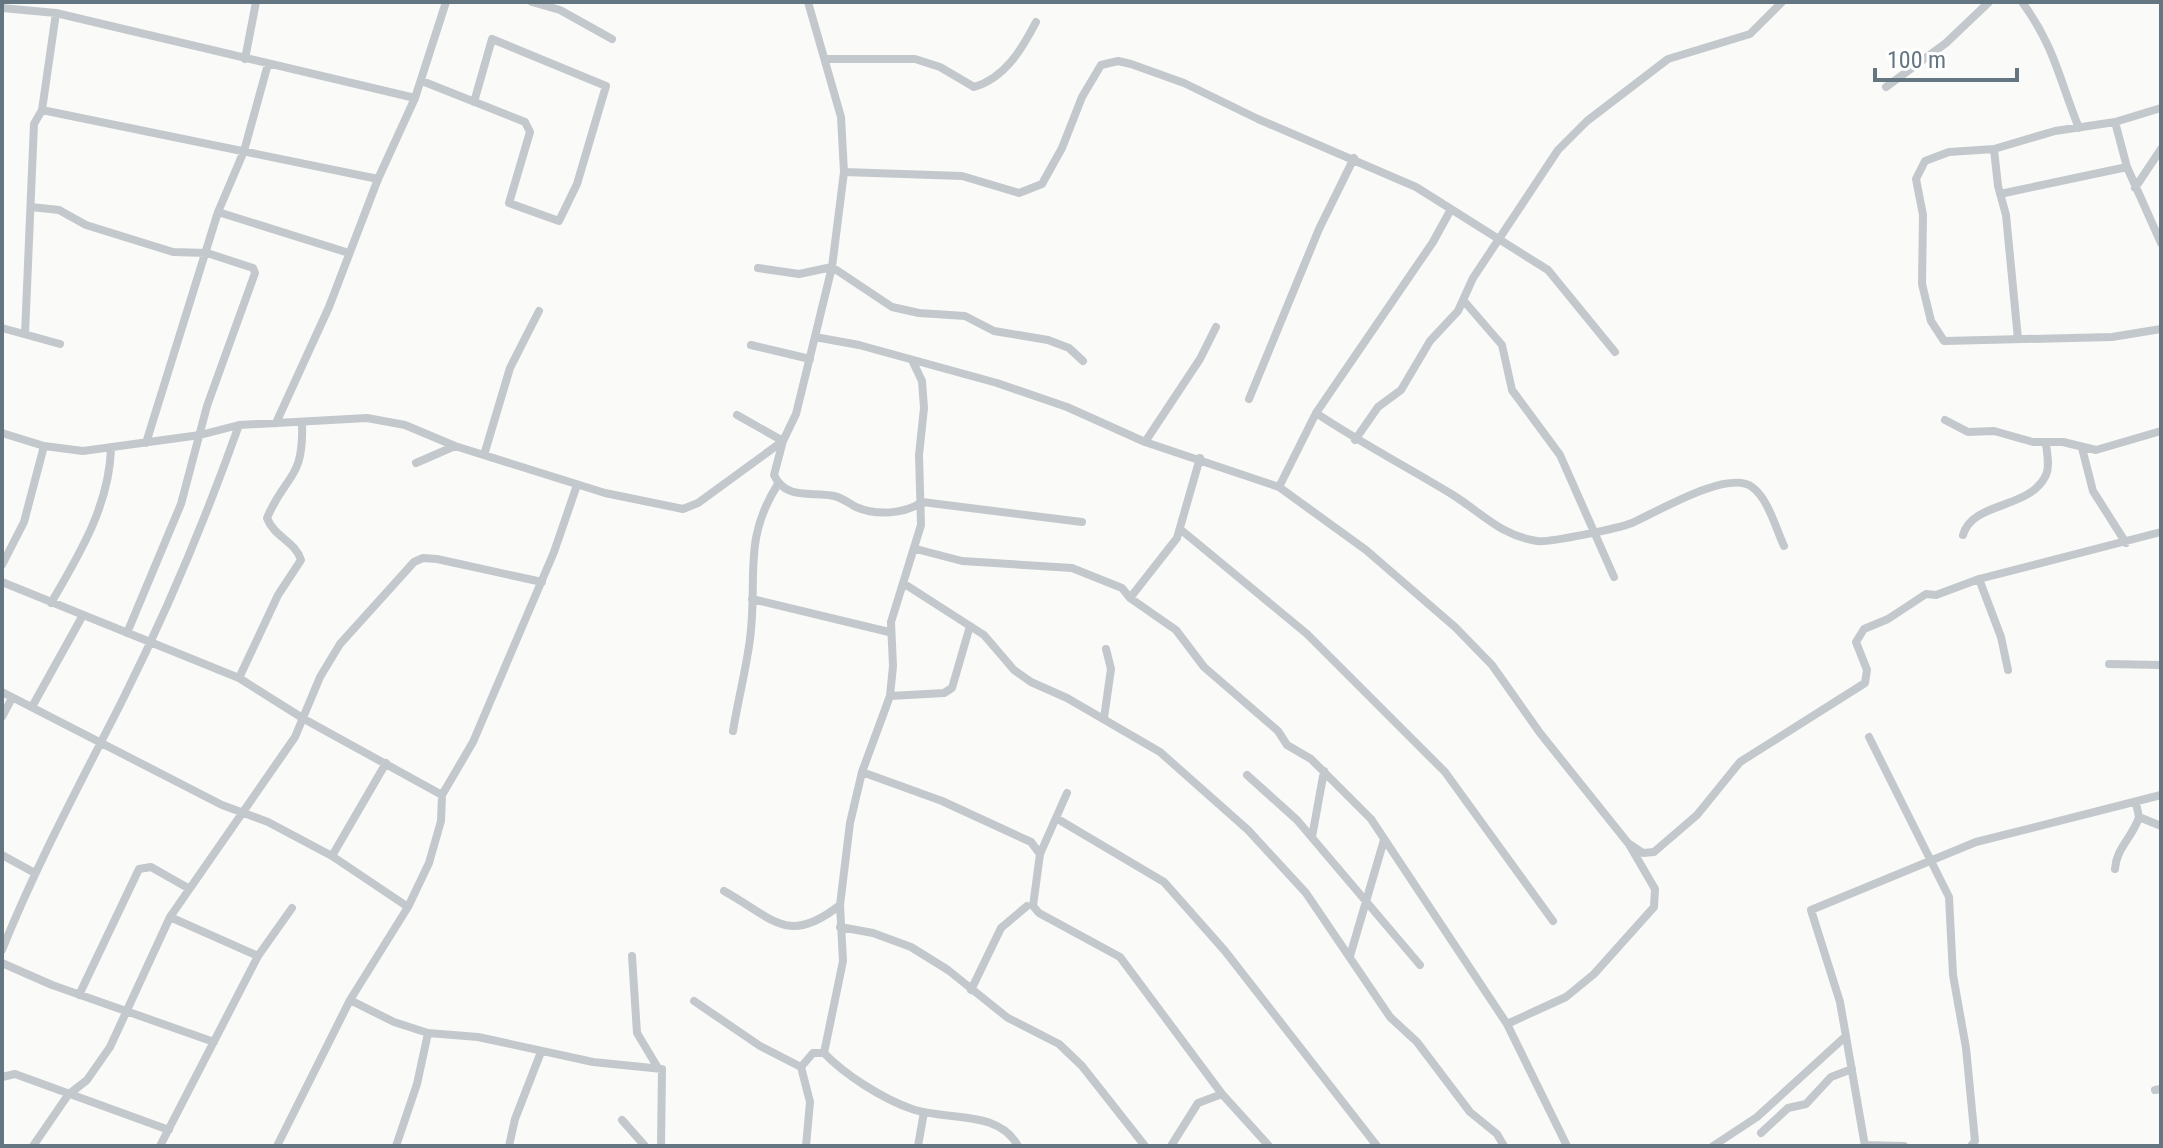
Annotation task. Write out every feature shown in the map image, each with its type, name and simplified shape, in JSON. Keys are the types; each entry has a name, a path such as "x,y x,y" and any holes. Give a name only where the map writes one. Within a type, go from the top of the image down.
{"street":[{"path":"245,59 256,2"},
{"path":"532,2 560,10 612,39"},
{"path":"733,731 750,638 753,553 762,507 778,484 774,467 796,414 810,359 832,267 844,172 841,117 827,59 808,2"},
{"path":"1355,440 1378,407 1401,390 1430,341 1464,301 1473,278 1550,159 1587,121 1668,59 1750,34 1782,2"},
{"path":"1886,87 1939,48 1989,2"},
{"path":"2022,2 2040,27 2058,63 2079,128"},
{"path":"276,423 329,307 378,179 422,81 441,3"},
{"path":"3,8 56,13 415,98"},
{"path":"25,334 34,124 42,110 56,13"},
{"path":"827,59 915,59 957,75 974,87 1005,69 1024,46 1036,22"},
{"path":"422,81 461,97 525,122 530,132 509,203 559,221 577,184 606,86 492,39 475,88 474,102"},
{"path":"844,172 962,176 1019,193 1042,184 1052,170 1069,123 1101,65 1118,61 1184,83 1258,119 1416,187 1548,270 1615,352"},
{"path":"146,443 218,212 244,151 268,64"},
{"path":"461,97 475,88"},
{"path":"2161,108 2115,122 2055,131 1994,149 1936,155 1920,167 1916,179 1923,215 1922,284 1931,321 1944,341 2112,337 2161,329"},
{"path":"42,110 378,179"},
{"path":"2115,122 2127,167 2161,243"},
{"path":"1994,149 2006,215 2018,339"},
{"path":"2135,188 2161,149"},
{"path":"1249,399 1319,229 1354,158"},
{"path":"2000,194 2127,167"},
{"path":"31,207 59,210 86,225 173,252 207,253 253,268 255,273 200,435 181,504 127,633"},
{"path":"1279,487 1316,413 1433,242 1450,211"},
{"path":"218,212 349,253"},
{"path":"758,268 799,274 832,267 892,307 919,313 965,316 994,331 1048,340 1069,348 1083,361"},
{"path":"1464,301 1502,345 1512,390 1560,455 1590,531 1614,577"},
{"path":"484,455 510,368 539,311"},
{"path":"1145,442 1200,359 1216,327"},
{"path":"2,328 60,344"},
{"path":"815,337 911,359 1031,394 1145,442 1279,487 1366,550 1465,637 1492,665 1628,843 1655,889 1654,907 1604,964 1575,989 1507,1024"},
{"path":"751,345 810,359"},
{"path":"824,1053 843,961 840,905 850,823 862,772 890,696 893,666 889,632 916,549 922,502 919,465 922,381 911,359"},
{"path":"1316,413 1355,440 1451,494 1500,531 1550,542 1630,524 1677,501 1722,485 1745,484 1758,493 1784,546"},
{"path":"737,415 783,441"},
{"path":"2,433 44,446 83,451 200,435 239,425 367,418 405,425 455,446 577,485 683,509 698,503 783,441"},
{"path":"1945,420 1968,432 2005,432 2046,444 2063,442 2102,450 2161,431"},
{"path":"239,678 278,595 301,560 299,552 279,537 267,518 299,464 302,422"},
{"path":"2,950 33,872 149,641 217,487 239,425"},
{"path":"1963,535 1966,523 1973,517 2008,505 2041,481 2048,466 2046,444"},
{"path":"2,565 24,522 44,446"},
{"path":"416,463 455,446"},
{"path":"2082,448 2093,491 2126,543"},
{"path":"51,603 78,557 102,502 110,478 111,449"},
{"path":"1130,598 1180,529 1200,458"},
{"path":"778,484 801,495 834,496 857,507 884,512 912,509 922,502 1082,522"},
{"path":"277,1146 350,1000 408,907 436,843 442,795 473,742 542,582 577,485"},
{"path":"1180,529 1307,634 1445,772 1553,921"},
{"path":"1628,843 1643,853 1654,852 1697,815 1740,762 1865,683 1867,670 1856,642 1864,629 1888,619 1926,594 1936,595 1979,579 2161,532"},
{"path":"916,549 962,561 1072,568 1122,588 1130,598 1176,630 1204,667 1278,731 1287,745 1324,771 1371,819 1507,1024 1567,1146"},
{"path":"33,1146 68,1095 87,1080 128,1013 170,917 245,812 304,719 320,677 340,644 414,562 423,558 437,559 542,582"},
{"path":"1979,579 2001,637 2008,670"},
{"path":"2,582 239,678 304,719 442,795"},
{"path":"903,583 970,626 1023,676 1104,718 1160,752 1248,830 1306,893 1390,1017 1417,1042 1470,1112 1497,1134 1504,1146"},
{"path":"752,599 889,632"},
{"path":"33,705 83,615"},
{"path":"890,696 944,693 952,688 970,626"},
{"path":"1104,718 1111,669 1106,649"},
{"path":"2109,664 2161,665"},
{"path":"2,692 33,705 222,805 245,812 332,856 408,907"},
{"path":"2,717 12,698"},
{"path":"1869,737 1949,897 1953,975 1966,1048 1975,1141 1971,1146"},
{"path":"332,856 386,763"},
{"path":"1312,837 1324,771"},
{"path":"862,772 942,801 1031,842 1040,854"},
{"path":"1247,775 1312,837 1420,965"},
{"path":"1067,793 1040,854 1033,906 1039,913 1120,957 1222,1094 1269,1146"},
{"path":"1904,1146 1865,1145 1836,989 1810,912 1932,859 2016,830 2161,795"},
{"path":"2115,869 2116,855 2130,840 2139,817 2136,803"},
{"path":"2139,817 2161,826"},
{"path":"1056,818 1164,882 1225,951 1377,1146"},
{"path":"1350,956 1364,897 1384,840"},
{"path":"2,855 33,872"},
{"path":"79,995 139,869 151,867 188,888"},
{"path":"724,891 787,927 806,928 840,905"},
{"path":"971,990 1001,928 1027,906"},
{"path":"160,1146 258,956 292,908"},
{"path":"170,917 258,956"},
{"path":"840,927 873,933 911,947 948,970 1008,1018 1059,1044 1082,1066 1144,1145"},
{"path":"632,956 637,1033 658,1068 662,1069 661,1146"},
{"path":"2,963 79,995 214,1042"},
{"path":"350,1000 394,1022 428,1033 478,1037 593,1062 658,1068"},
{"path":"694,1001 760,1046 801,1067 810,1102 806,1146"},
{"path":"396,1146 417,1084 428,1033"},
{"path":"1713,1146 1757,1117 1846,1036"},
{"path":"509,1146 515,1119 541,1052"},
{"path":"801,1067 813,1053 824,1053 886,1096 924,1112 991,1122 1013,1137 1018,1146"},
{"path":"1761,1133 1788,1108 1806,1104 1831,1077 1852,1069"},
{"path":"2,1077 15,1074 169,1130"},
{"path":"1171,1146 1198,1103 1222,1094"},
{"path":"918,1146 924,1112"},
{"path":"622,1120 645,1146"}]}
